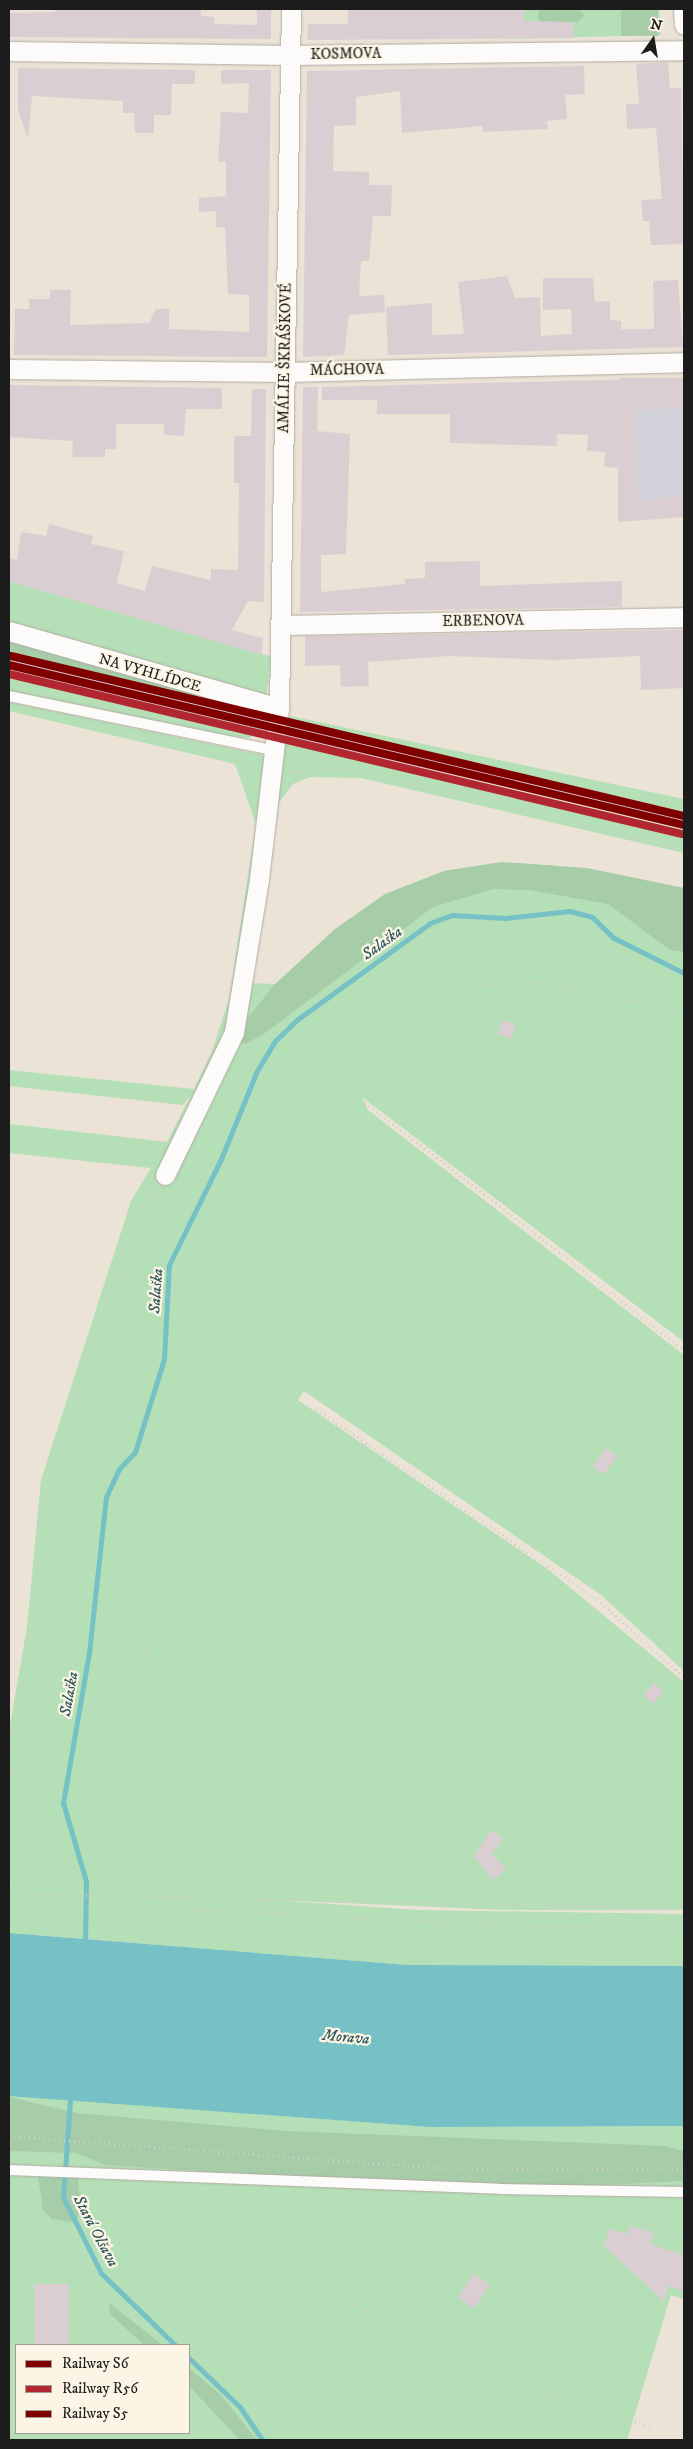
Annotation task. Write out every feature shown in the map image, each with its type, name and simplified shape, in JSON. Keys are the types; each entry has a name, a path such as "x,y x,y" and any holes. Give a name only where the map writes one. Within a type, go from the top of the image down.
{"street":[{"name":"AMÁLIE ŠKRÁŠKOVÉ","path":"279,708 291,9"},
{"path":"683,9 684,25"},
{"name":"KOSMOVA","path":"9,51 291,55 684,50"},
{"name":"MÁCHOVA","path":"9,369 285,372 684,362"},
{"name":"ERBENOVA","path":"281,625 684,617"},
{"name":"NA VYHLÍDCE","path":"9,631 279,708"},
{"path":"165,1175 234,1032 260,879 271,750 279,708"}],"lane":[{"path":"9,696 271,750"},
{"path":"9,2170 684,2192"}],"path":[{"path":"269,772 347,768 684,849"},
{"path":"684,1011 531,982 486,985 434,1000 394,1028 338,1076 308,1121 279,1189 222,1357 132,1710 119,1778 120,1808 135,1863 143,1881 159,1896 182,1908 351,1919 684,1928"},
{"path":"365,1102 684,1349"},
{"path":"9,1754 27,1666 47,1484 127,1237 137,1213 165,1175"},
{"path":"9,1790 40,1671 63,1468 127,1268 165,1175"},
{"path":"316,1409 597,1599 684,1677"},
{"path":"9,1888 65,1893 159,1896 684,1908"},
{"path":"9,2136 448,2168 684,2168"},
{"path":"23,2344 32,2206 24,2170"},
{"path":"187,2175 184,2202 190,2223 203,2234 544,2393 654,2426"},
{"path":"654,2192 642,2227 684,2240"}],"shaded area":[{"path":"619,378 684,378 684,517 619,517"},
{"path":"9,658 684,814 681,828 9,672"}],"green space":[{"path":"507,9 659,9 661,35 508,39"},
{"path":"539,9 579,9 584,16 578,22 544,23 538,19"},
{"path":"621,9 658,9 658,36 621,36"},
{"path":"9,581 272,657 264,709 269,720 9,658"},
{"path":"9,636 268,712 269,720 9,658"},
{"path":"9,672 248,727 261,733 249,738 222,735 9,692"},
{"path":"9,702 263,755 266,767 282,741 291,740 684,830 684,853 361,778 310,777 293,784 277,805 250,983 277,984 444,871 520,863 556,866 684,888 684,1342 362,1097 368,1110 684,1355 684,1671 601,1595 304,1391 298,1400 549,1570 684,1682 684,1910 506,1910 273,1900 418,1910 684,1914 684,1966 408,1965 9,1933 9,1882 13,1883 9,1881 9,1731 27,1627 41,1480 131,1201 151,1168 9,1153 9,1124 167,1142 191,1095 183,1105 9,1086 9,1070 194,1089 212,1051 229,999 256,824 235,764 9,711"},
{"path":"290,716 684,799 684,816 288,725"},
{"path":"501,862 587,868 684,888 684,952 670,950 608,904 529,890 493,889 433,907 265,1033 246,1044 239,1041 247,1019 274,985 335,929 385,894 444,871"},
{"path":"9,2095 429,2127 684,2126 684,2299 671,2295 627,2440 9,2440"},
{"path":"9,2097 77,2113 286,2131 665,2146 684,2151 684,2181 505,2190 105,2165 76,2153 9,2151"},
{"path":"49,2171 78,2178 81,2210 76,2223 52,2219 43,2210 38,2177"},
{"path":"109,2303 161,2344 143,2344 110,2314"},
{"path":"190,2369 221,2395 257,2440 240,2440 190,2387"}],"water":[{"name":"Morava","path":"9,1933 408,1965 684,1966 684,2126 429,2127 9,2096"}],"building":[{"path":"55,9 201,9 201,16 214,17 214,24 257,25 257,9 271,9 271,39 9,37 9,13 55,12"},
{"path":"348,9 524,9 524,21 573,22 574,38 307,40 308,24 348,24"},
{"path":"668,62 670,88 681,88 684,244 651,245 649,221 643,221 641,200 662,199 656,128 627,129 626,104 639,104 636,64"},
{"path":"584,66 585,94 565,95 567,119 547,121 548,129 483,132 482,126 402,133 400,91 356,97 356,125 334,126 333,171 369,172 369,185 392,185 391,216 373,216 369,261 361,261 359,296 384,295 385,312 349,315 344,355 303,357 307,71"},
{"path":"18,68 195,70 195,84 172,84 171,115 154,115 154,133 135,133 134,113 123,113 123,101 32,96 28,139 18,110"},
{"path":"221,70 271,70 267,357 14,355 15,309 29,309 29,299 50,299 50,290 71,290 70,325 149,323 156,309 169,309 169,329 249,332 249,295 228,294 225,227 216,227 216,211 199,212 199,198 226,196 226,161 218,162 221,112 248,113 249,83 221,84"},
{"path":"507,276 515,298 540,297 541,336 572,334 571,309 543,310 543,278 593,278 595,302 610,301 610,320 621,321 621,329 654,329 653,281 678,280 683,347 388,355 386,307 432,303 432,335 464,334 458,282"},
{"path":"684,378 684,408 635,410 638,500 684,496 684,517 618,522 618,468 604,467 605,452 587,451 588,435 557,434 557,446 450,443 450,414 377,414 377,400 322,400 322,387"},
{"path":"9,385 222,388 222,409 186,409 184,436 164,435 164,424 116,424 116,449 105,449 105,457 72,457 73,441 9,437"},
{"path":"303,387 318,387 317,431 350,434 346,554 321,555 321,592 405,584 405,579 425,578 425,562 480,561 480,586 622,581 622,607 300,612"},
{"path":"252,389 266,389 264,602 248,601 232,630 263,638 262,655 9,581 9,558 17,560 21,532 46,536 49,524 93,536 91,544 124,551 117,583 145,591 152,566 211,580 211,569 238,570 239,483 234,483 234,436 251,436"},
{"path":"684,630 684,688 641,690 640,656 554,660 449,656 368,662 369,686 341,687 340,665 305,666 305,636"},
{"path":"502,1020 515,1024 511,1038 498,1034"},
{"path":"606,1448 617,1456 604,1475 592,1467"},
{"path":"654,1683 664,1692 653,1704 643,1695"},
{"path":"491,1830 503,1838 492,1854 506,1869 493,1880 474,1856"},
{"path":"630,2226 654,2233 650,2244 684,2255 684,2291 668,2286 664,2301 604,2246 609,2229 627,2234"},
{"path":"473,2274 490,2285 475,2308 458,2297"},
{"path":"34,2284 69,2284 69,2344 34,2344"}],"waterway":[{"name":"Salaška","path":"85,1944 86,1881 63,1803 89,1653 106,1497 119,1469 135,1452 164,1359 169,1265 221,1159 257,1071 275,1041 298,1019 430,923 452,915 506,918 570,911 592,917 614,938 684,973"},
{"name":"Stará Olšava","path":"70,2100 63,2197 101,2273 174,2344"},
{"name":"Stará Olšava","path":"190,2359 240,2407 262,2440"}],"rail line":[{"name":"S5","path":"11,656 684,816"},
{"name":"S6","path":"9,665 684,825"},
{"name":"R56","path":"9,674 682,834"}]}
